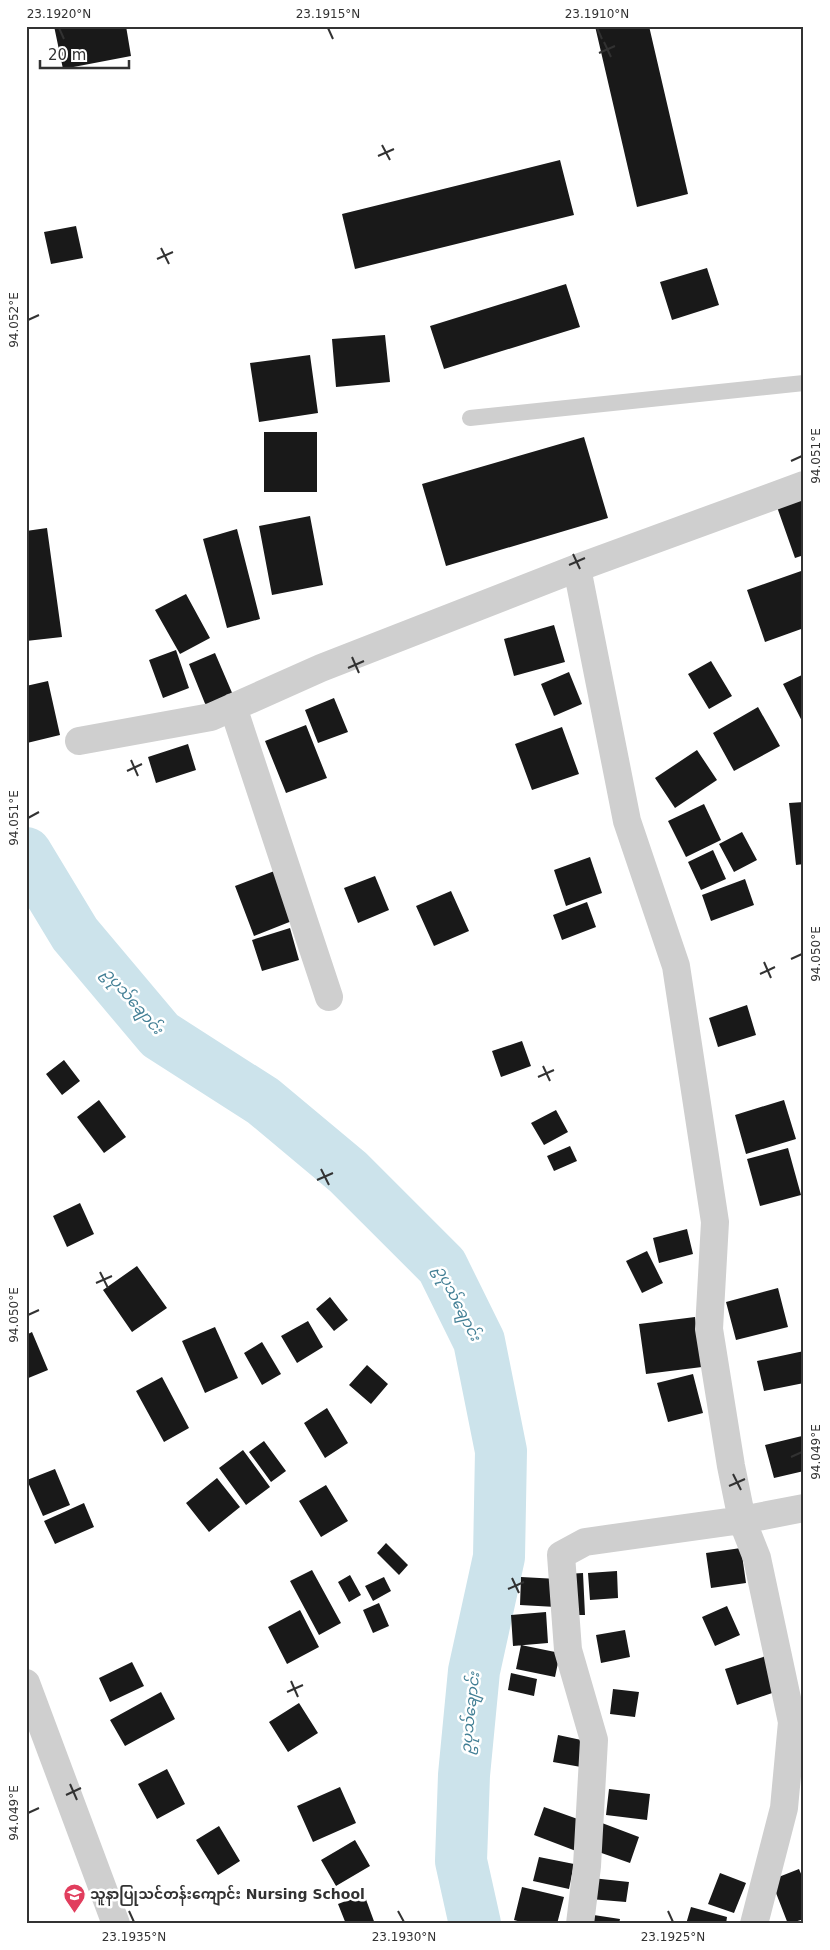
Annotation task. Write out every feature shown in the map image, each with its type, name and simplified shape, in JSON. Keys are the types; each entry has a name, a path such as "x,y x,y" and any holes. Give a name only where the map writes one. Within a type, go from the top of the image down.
{"street":[{"path":"79,741 211,717 321,668 577,568 804,485"},
{"path":"577,568 627,821 676,966 716,1222 709,1329 731,1466 742,1520 757,1558 792,1722 784,1808 754,1924"},
{"path":"233,707 329,997"},
{"path":"580,1924 587,1866 594,1740 568,1650 561,1556 585,1542 742,1520 804,1508"},
{"path":"26,1683 116,1924"}],"lane":[{"path":"470,418 804,383"}],"building":[{"path":"54,26 126,26 131,56 63,69"},
{"path":"595,26 649,26 688,194 637,207"},
{"path":"560,160 574,215 355,269 342,214"},
{"path":"76,226 83,258 51,264 44,232"},
{"path":"707,268 719,305 672,320 660,282"},
{"path":"566,284 580,327 444,369 430,326"},
{"path":"385,335 390,382 336,387 332,339"},
{"path":"310,355 318,413 259,422 250,363"},
{"path":"264,432 317,432 317,492 264,492"},
{"path":"584,437 608,518 446,566 422,484"},
{"path":"804,497 804,555 795,558 777,507"},
{"path":"310,516 323,585 272,595 259,526"},
{"path":"47,528 62,637 26,641 26,531"},
{"path":"237,529 260,619 227,628 203,539"},
{"path":"804,570 804,628 765,642 747,590"},
{"path":"186,594 210,638 180,654 155,610"},
{"path":"554,625 565,662 514,676 504,639"},
{"path":"176,650 189,688 163,698 149,660"},
{"path":"215,653 233,695 206,706 189,664"},
{"path":"711,661 732,696 709,709 688,674"},
{"path":"569,672 582,704 554,716 541,684"},
{"path":"804,674 804,725 783,684"},
{"path":"48,681 60,735 27,743 26,686"},
{"path":"334,698 348,732 318,743 305,710"},
{"path":"758,707 780,746 734,771 713,733"},
{"path":"306,725 327,778 286,793 265,741"},
{"path":"562,727 579,774 532,790 515,744"},
{"path":"188,744 196,770 156,783 148,757"},
{"path":"697,750 717,780 675,808 655,778"},
{"path":"804,802 804,864 796,865 789,803"},
{"path":"704,804 721,840 686,857 668,821"},
{"path":"742,832 757,860 734,872 719,844"},
{"path":"713,850 726,879 701,890 688,862"},
{"path":"590,857 602,893 566,906 554,870"},
{"path":"277,870 297,919 254,936 235,886"},
{"path":"375,876 389,910 358,923 344,888"},
{"path":"745,879 754,905 711,921 702,895"},
{"path":"451,891 469,931 434,946 416,906"},
{"path":"587,902 596,927 562,940 553,915"},
{"path":"290,928 299,960 262,971 252,940"},
{"path":"747,1005 756,1035 718,1047 709,1018"},
{"path":"522,1041 531,1066 501,1077 492,1051"},
{"path":"64,1060 80,1081 62,1095 46,1074"},
{"path":"99,1100 126,1137 104,1153 77,1117"},
{"path":"784,1100 796,1139 746,1154 735,1115"},
{"path":"556,1110 568,1132 544,1145 531,1123"},
{"path":"570,1146 577,1161 554,1171 547,1156"},
{"path":"788,1148 801,1195 760,1206 747,1159"},
{"path":"80,1203 94,1234 67,1247 53,1216"},
{"path":"687,1229 693,1254 659,1263 653,1238"},
{"path":"647,1251 663,1283 642,1293 626,1261"},
{"path":"137,1266 167,1308 132,1332 103,1290"},
{"path":"778,1288 788,1327 736,1340 726,1302"},
{"path":"330,1297 348,1320 334,1331 316,1309"},
{"path":"695,1317 702,1367 646,1374 639,1324"},
{"path":"308,1321 323,1347 297,1363 281,1336"},
{"path":"215,1327 238,1378 205,1393 182,1341"},
{"path":"32,1332 48,1370 26,1379 26,1335"},
{"path":"262,1342 281,1374 262,1385 244,1353"},
{"path":"804,1351 804,1383 764,1391 757,1361"},
{"path":"367,1365 388,1384 371,1404 349,1385"},
{"path":"693,1374 703,1413 668,1422 657,1383"},
{"path":"162,1377 189,1428 164,1442 136,1391"},
{"path":"327,1408 348,1443 325,1458 304,1423"},
{"path":"802,1436 804,1471 774,1478 765,1445"},
{"path":"264,1441 286,1471 271,1482 249,1452"},
{"path":"243,1450 270,1487 246,1505 219,1468"},
{"path":"55,1469 70,1505 43,1516 27,1480"},
{"path":"217,1478 240,1507 209,1532 186,1503"},
{"path":"326,1485 348,1521 321,1537 299,1501"},
{"path":"84,1503 94,1527 55,1544 44,1521"},
{"path":"386,1543 408,1565 399,1575 377,1553"},
{"path":"741,1548 746,1583 711,1588 706,1553"},
{"path":"312,1570 341,1623 319,1635 290,1581"},
{"path":"617,1571 618,1598 590,1600 588,1573"},
{"path":"583,1573 585,1615 568,1615 566,1574"},
{"path":"350,1575 361,1595 349,1602 338,1582"},
{"path":"384,1577 391,1591 373,1601 365,1586"},
{"path":"521,1577 558,1579 556,1607 520,1605"},
{"path":"379,1603 389,1626 373,1633 363,1610"},
{"path":"727,1606 740,1635 715,1646 702,1617"},
{"path":"300,1610 319,1647 287,1664 268,1627"},
{"path":"546,1612 548,1643 513,1646 511,1615"},
{"path":"625,1630 630,1657 601,1663 596,1635"},
{"path":"521,1645 560,1653 555,1677 516,1669"},
{"path":"766,1656 778,1691 737,1705 725,1669"},
{"path":"132,1662 144,1686 110,1702 99,1678"},
{"path":"511,1673 537,1679 534,1696 508,1690"},
{"path":"613,1689 639,1692 635,1717 610,1714"},
{"path":"161,1692 175,1719 125,1746 110,1720"},
{"path":"299,1703 318,1733 288,1752 269,1722"},
{"path":"558,1735 586,1741 581,1767 553,1762"},
{"path":"167,1769 185,1804 157,1819 138,1784"},
{"path":"340,1787 356,1823 313,1842 297,1806"},
{"path":"609,1789 650,1794 647,1820 606,1815"},
{"path":"544,1807 586,1822 576,1851 534,1835"},
{"path":"602,1823 639,1837 630,1863 593,1850"},
{"path":"219,1826 240,1861 218,1875 196,1840"},
{"path":"355,1840 370,1866 336,1886 321,1860"},
{"path":"539,1857 574,1864 569,1889 533,1881"},
{"path":"799,1869 804,1881 804,1919 788,1924 771,1880"},
{"path":"720,1873 746,1883 734,1913 708,1904"},
{"path":"592,1878 629,1882 626,1902 590,1899"},
{"path":"522,1887 564,1897 557,1924 528,1924 514,1920"},
{"path":"364,1894 375,1924 346,1924 338,1904"},
{"path":"691,1907 727,1917 726,1924 686,1924"},
{"path":"587,1914 620,1919 619,1924 586,1924"}],"waterway":[{"name":"ဥပုသ်ချောင်း","path":"26,853 75,934 160,1035 263,1101 348,1172 442,1266 479,1341 501,1451 499,1557 474,1671 464,1775 461,1861 475,1924"}],"place":[{"name":"သူနာပြုသင်တန်းကျောင်း Nursing School","path":"74,1913"}]}
